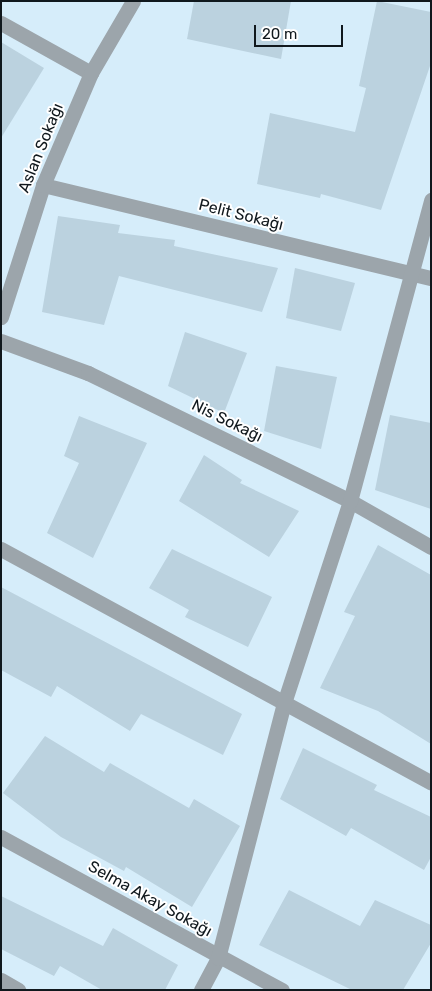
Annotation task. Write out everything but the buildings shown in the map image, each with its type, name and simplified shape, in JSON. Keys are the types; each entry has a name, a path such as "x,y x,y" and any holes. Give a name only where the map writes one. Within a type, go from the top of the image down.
{"street":[{"name":"Aslan Sokağı","path":"1,317 43,185 90,73 133,1"},
{"path":"1,23 90,73"},
{"name":"Pelit Sokağı","path":"43,185 431,278"},
{"path":"201,990 218,958 284,703 350,501 413,275 431,200"},
{"name":"Nis Sokağı","path":"1,341 88,373 350,501 431,546"},
{"path":"1,549 431,782"},
{"name":"Selma Akay Sokağı","path":"1,837 218,958 282,990"},
{"path":"1,980 18,990"}]}
